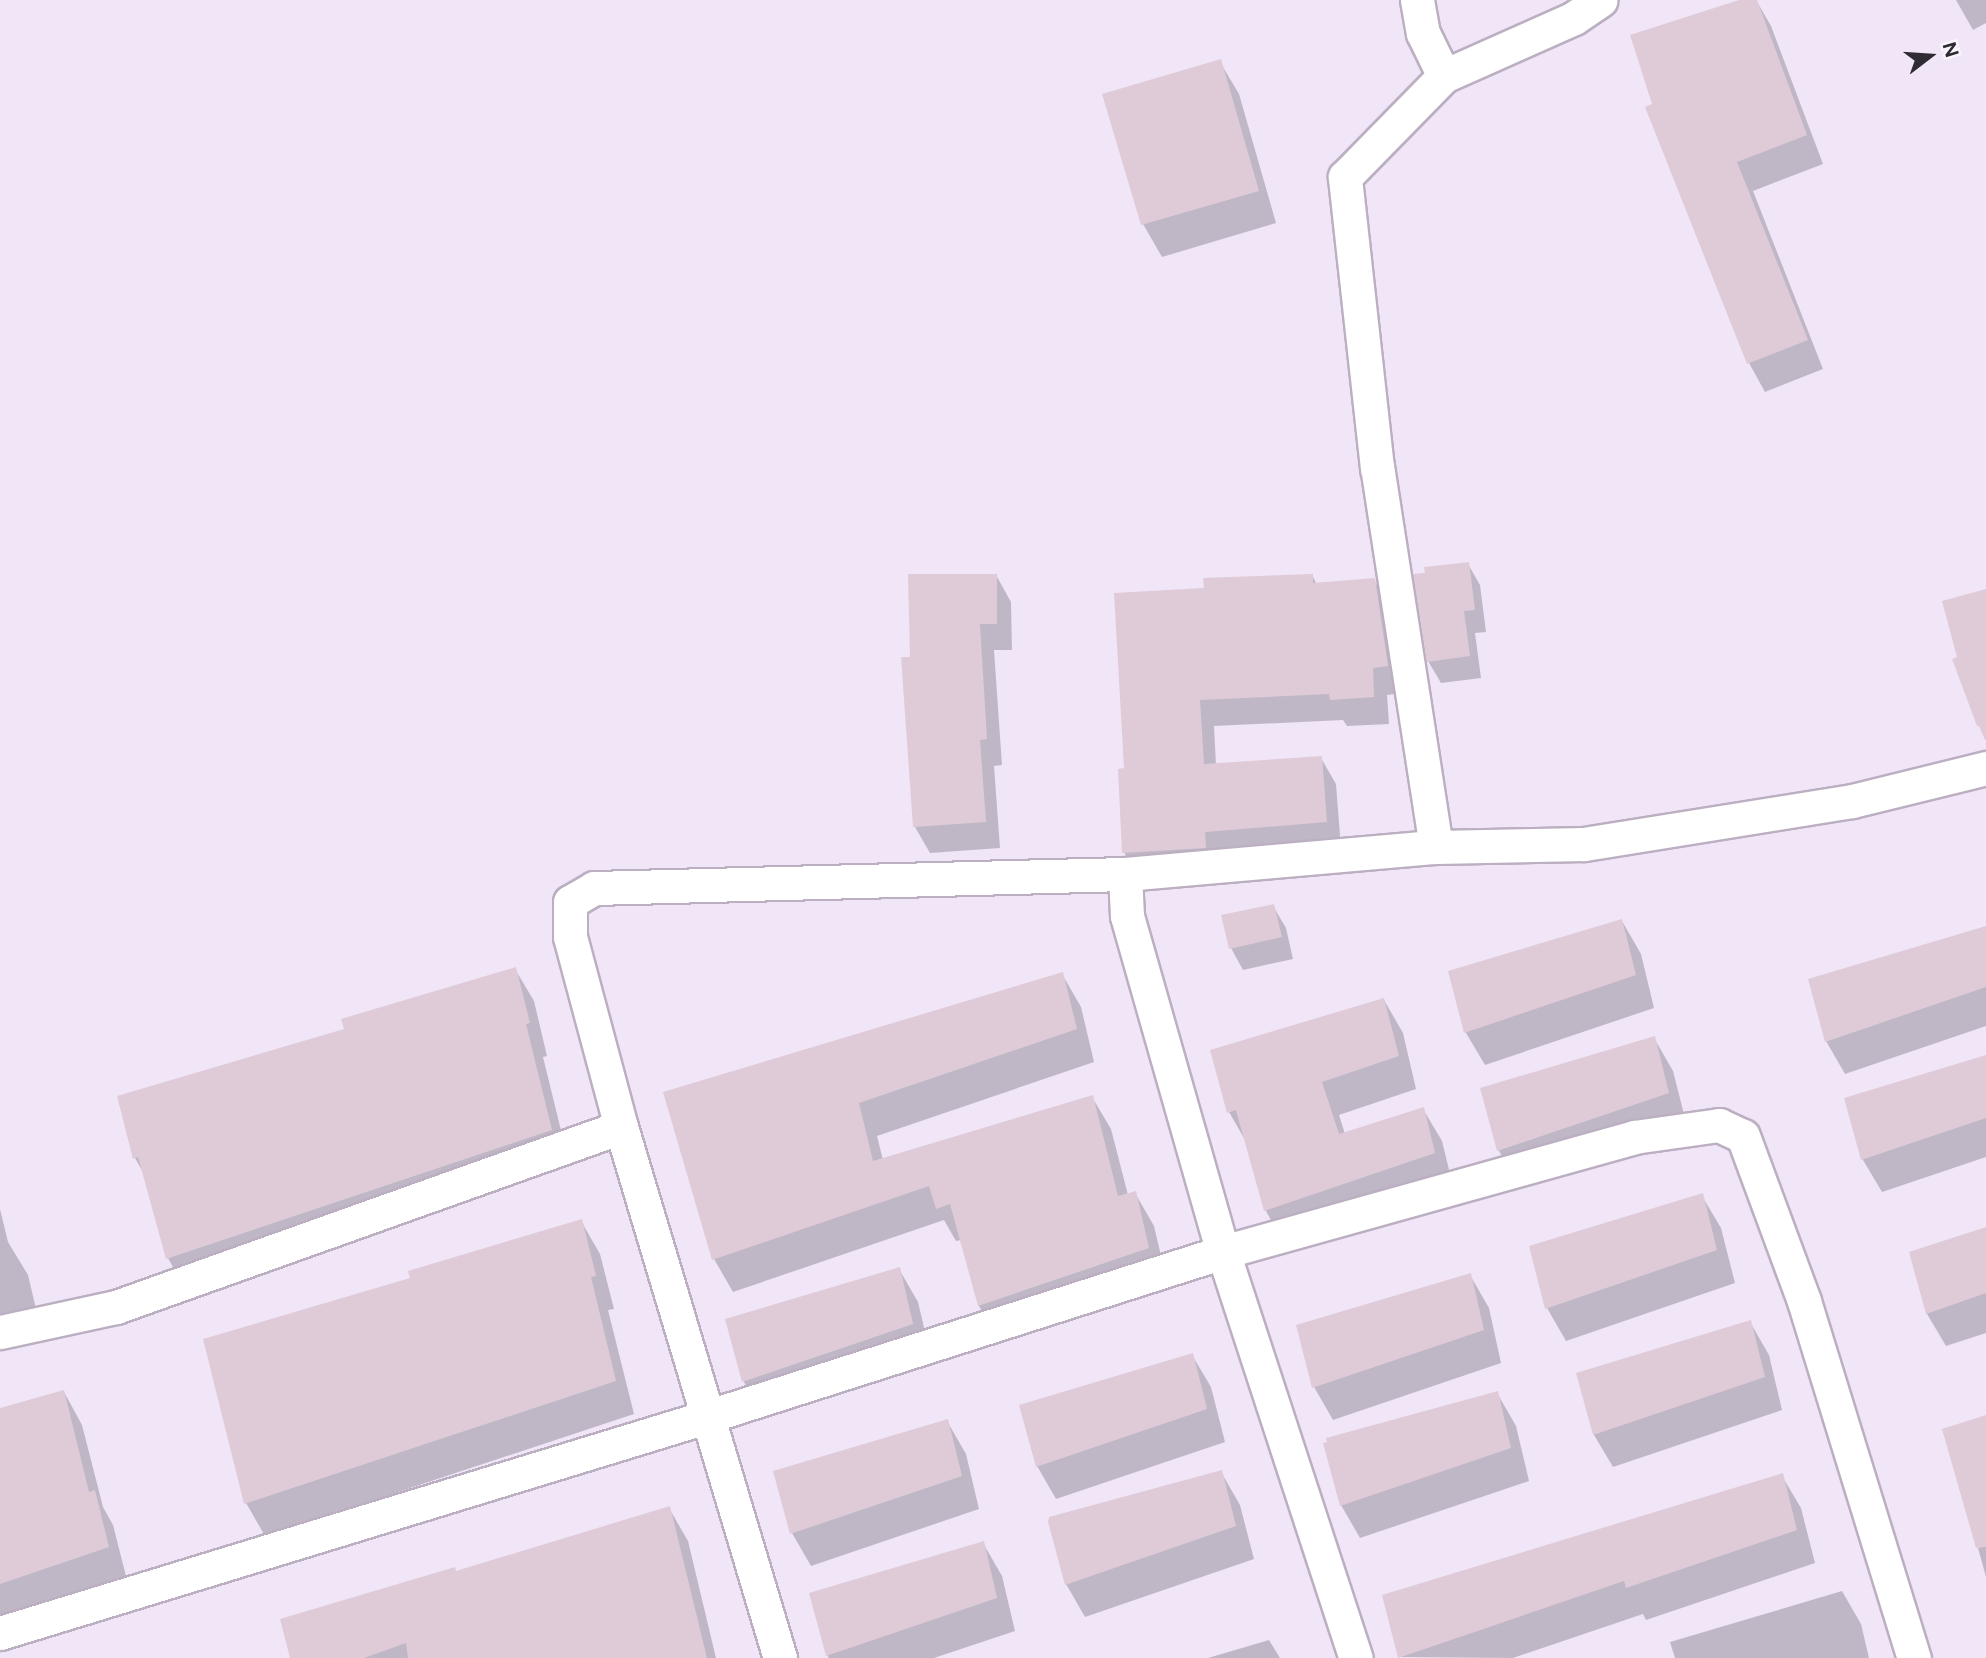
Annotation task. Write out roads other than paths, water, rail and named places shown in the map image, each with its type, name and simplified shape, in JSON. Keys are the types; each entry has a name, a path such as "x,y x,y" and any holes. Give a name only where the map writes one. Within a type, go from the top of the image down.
{"street":[{"path":"1417,0 1423,33 1444,76"},
{"path":"1436,847 1377,468 1345,177 1444,76 1574,18 1601,0"},
{"path":"780,1658 621,1127 570,937 570,902 594,888 1125,874 1436,847 1584,844 1852,801 1986,768"},
{"path":"1125,874 1127,916 1223,1252 1356,1658"},
{"path":"0,1633 706,1417 1223,1252 1634,1137 1719,1125 1743,1136 1804,1301 1914,1658"},
{"path":"0,1332 116,1307 621,1127"}]}
